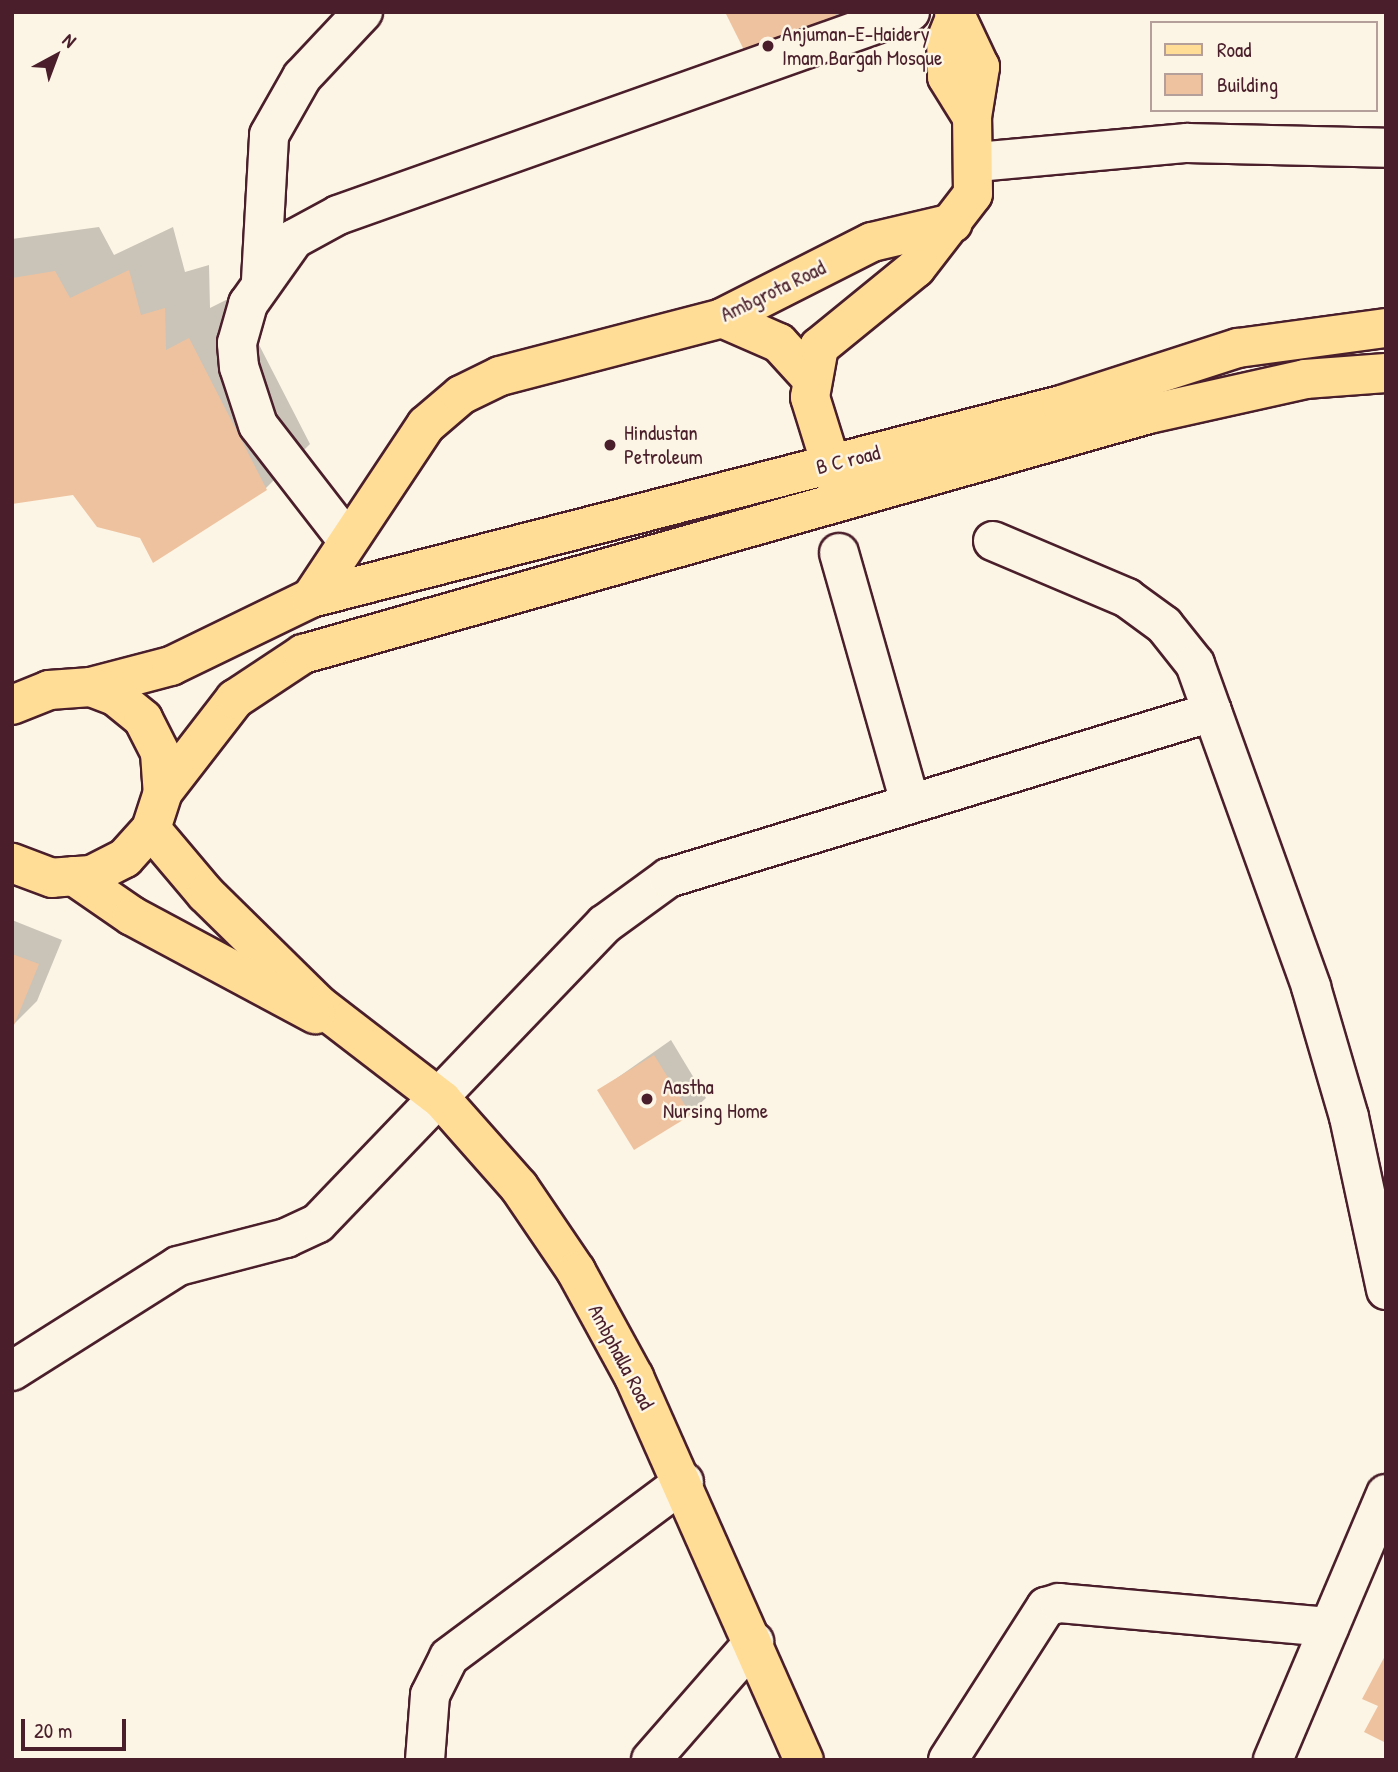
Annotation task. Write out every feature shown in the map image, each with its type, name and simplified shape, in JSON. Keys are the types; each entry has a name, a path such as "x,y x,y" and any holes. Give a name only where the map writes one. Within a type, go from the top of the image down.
{"main road":[{"path":"835,482 810,397 811,378 824,342 916,268 973,194 977,162 972,117 980,67 955,15"},
{"name":"Ambgrota Road","path":"311,597 426,425 461,395 500,376 722,318 872,242 953,223"},
{"path":"722,318 779,343 811,378"},
{"name":"B C road","path":"12,705 48,690 90,687 171,666 311,597 835,482 1237,348 1386,328"},
{"path":"12,863 52,878 74,876 125,858 151,829 163,792 235,699 303,654 835,482 1305,379 1386,373"},
{"path":"90,687 143,719 160,753 163,792"},
{"path":"151,829 206,894 339,1024"},
{"path":"74,876 240,977 339,1024"},
{"name":"Ambphalla Road","path":"339,1024 442,1100 519,1187 576,1271 684,1482 804,1760"}],"street":[{"path":"261,280 265,155 273,125 302,77 363,12"},
{"path":"347,540 280,460 245,394 237,343 261,280 294,239 338,215 910,12"},
{"path":"977,162 1187,143 1386,148"},
{"path":"993,541 1089,578 1164,625 1195,664 1311,987 1349,1117 1386,1290"},
{"path":"839,553 909,799"},
{"path":"12,1371 178,1266 286,1238 318,1223 442,1100 634,900 668,878 909,799 1212,712"},
{"path":"425,1760 430,1696 449,1657 684,1482"},
{"path":"1273,1760 1386,1494"},
{"path":"948,1760 1046,1607 1059,1603 1329,1627"},
{"path":"651,1760 754,1642"}],"building":[{"name":"Anjuman-E-Haidery Imam Bargah Mosque","path":"725,12 835,12 839,29 750,62"},
{"path":"129,270 141,315 165,308 166,350 189,338 267,490 153,563 140,538 97,527 73,495 12,504 12,278 55,271 70,298"},
{"path":"12,954 39,964 12,1030"},
{"path":"654,1055 691,1115 634,1150 597,1090"},
{"path":"1386,1654 1386,1743 1364,1732 1378,1706 1362,1699"}],"place":[{"name":"Anjuman-E-Haidery Imam Bargah Mosque","path":"768,46"},
{"name":"Hindustan Petroleum","path":"610,445"},
{"name":"Aastha Nursing Home","path":"647,1099"}]}
